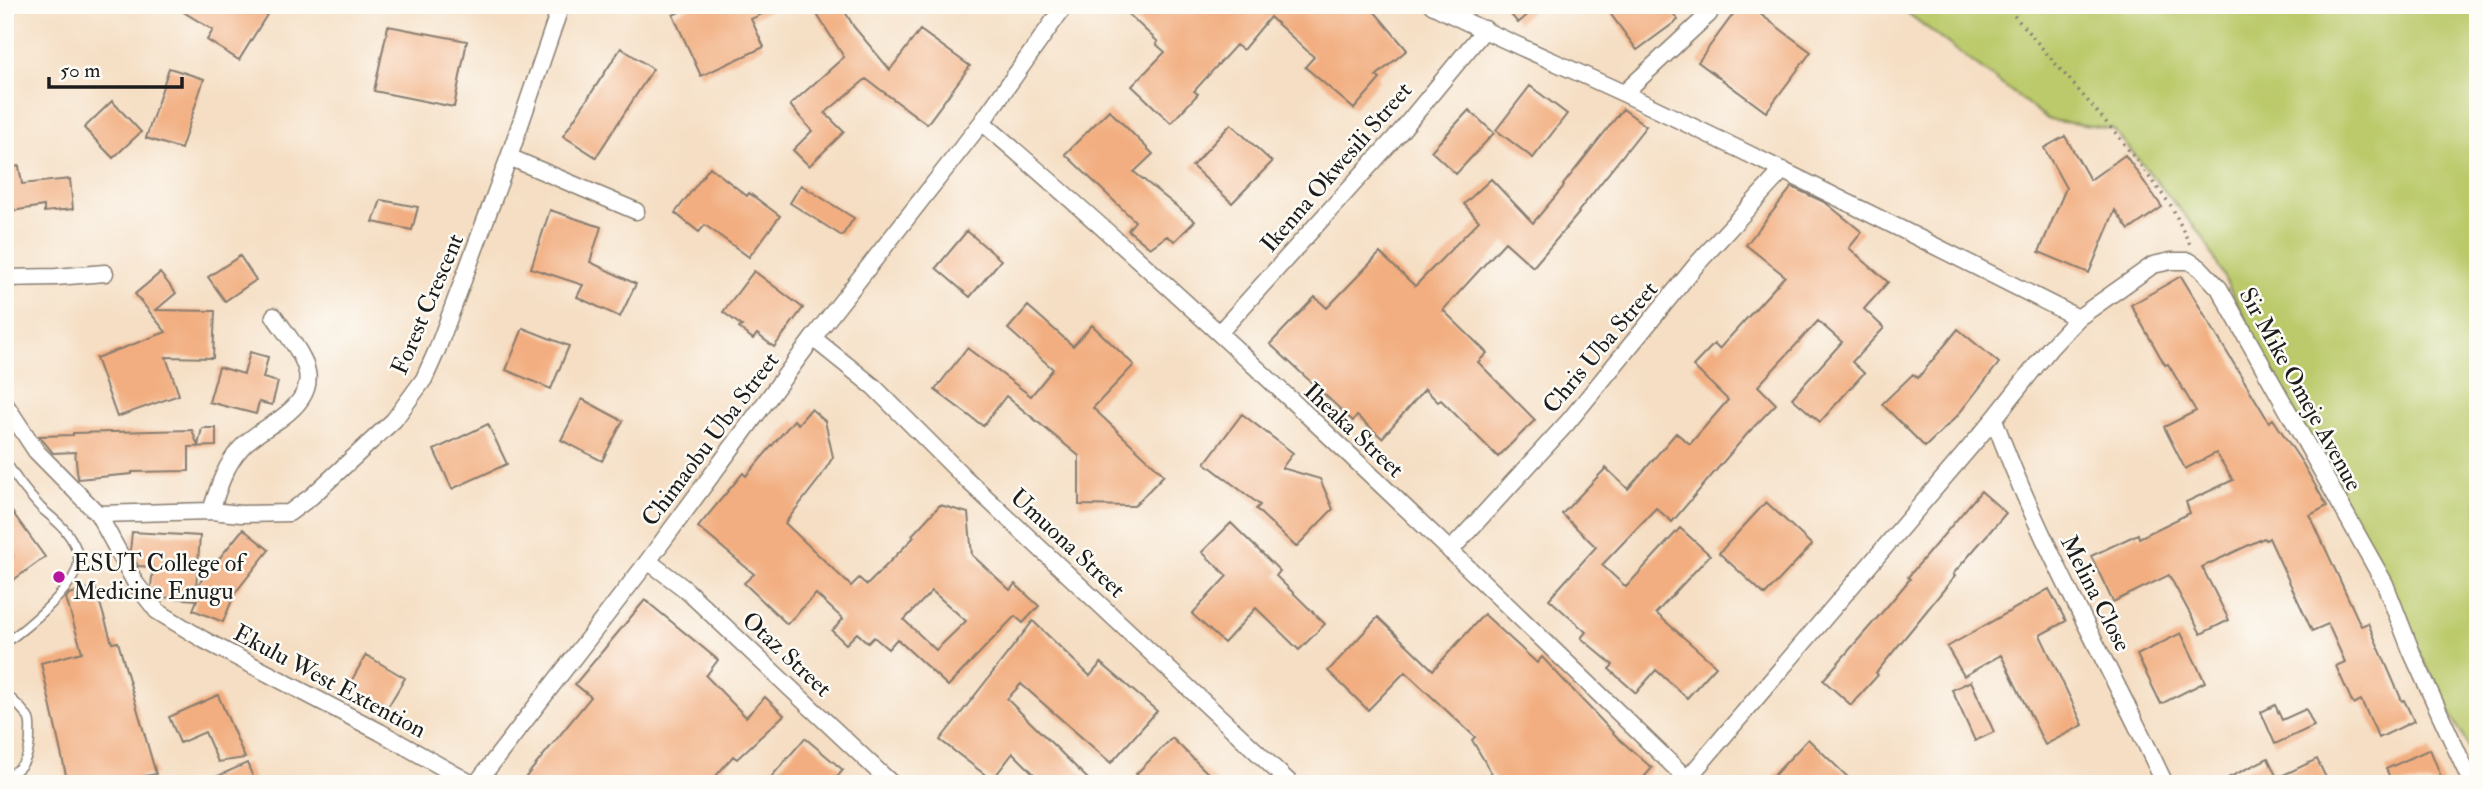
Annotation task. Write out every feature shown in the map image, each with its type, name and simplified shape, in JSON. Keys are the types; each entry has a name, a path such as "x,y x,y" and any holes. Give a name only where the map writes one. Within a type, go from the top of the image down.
{"street":[{"name":"Forest Crescent","path":"98,514 211,511 241,514 289,513 338,473 407,406 424,379 437,350 562,5"},
{"path":"1432,5 1783,170 2078,318"},
{"path":"1623,93 1709,15 1712,5"},
{"name":"Chimaobu Uba Street","path":"474,784 648,561 813,338 982,122 1062,6"},
{"name":"Ikenna Okwesili Street","path":"1219,333 1401,131 1485,29"},
{"name":"Iheaka Street","path":"982,122 1219,333 1450,551 1685,781"},
{"path":"509,157 636,211"},
{"name":"Chris Uba Street","path":"1450,551 1568,422 1698,264 1783,170"},
{"path":"1685,781 2078,318 2153,265 2189,261 2200,268"},
{"name":"Sir Mike Omeje Avenue","path":"2200,268 2219,288 2385,584 2412,653 2472,784"},
{"path":"5,278 105,273"},
{"path":"211,511 232,460 242,446 299,402 307,387 308,370 274,316"},
{"name":"Umuona Street","path":"813,338 874,387 964,477 1291,784"},
{"name":"Ekulu West Extention","path":"5,404 36,452 98,514 136,584 157,611 204,640 474,784"},
{"name":"Melina Close","path":"1994,419 2009,461 2048,549 2165,784"},
{"name":"Otaz Street","path":"648,561 684,589 892,784"}],"lane":[{"path":"5,460 24,488 64,529 75,546 79,561 76,574 55,599 5,643"},
{"path":"5,694 30,721 30,748 21,767 5,776"}],"path":[{"path":"2005,5 2118,136 2172,207 2200,268"}],"green space":[{"path":"1897,5 2478,5 2478,766 2203,237 2113,129 2049,120"}],"building":[{"path":"172,5 273,5 239,60 207,40 213,30"},
{"path":"693,5 782,5 751,19 764,47 701,76 673,15"},
{"path":"811,5 841,5 854,27 890,70 920,30 970,66 927,124 866,79 825,113 844,132 809,166 793,150 812,131 790,105 844,57"},
{"path":"1119,5 1369,5 1407,50 1376,76 1380,79 1354,109 1305,67 1314,57 1270,17 1243,50 1236,45 1194,91 1198,94 1171,123 1132,86 1165,52"},
{"path":"1503,5 1539,5 1518,23"},
{"path":"1604,5 1667,5 1678,20 1637,50"},
{"path":"1740,5 1748,5 1811,52 1766,112 1698,62"},
{"path":"388,26 467,41 454,107 374,91"},
{"path":"621,48 653,69 596,157 563,136"},
{"path":"169,68 204,79 181,149 146,138"},
{"path":"1530,86 1567,114 1533,158 1496,130"},
{"path":"112,101 141,132 113,158 84,128"},
{"path":"1623,109 1646,126 1579,213 1533,267 1505,242 1443,310 1487,353 1478,362 1535,420 1498,457 1441,400 1438,402 1425,389 1382,438 1357,416 1353,421 1270,344 1315,297 1327,308 1380,253 1415,286 1479,221 1464,204 1491,179 1533,223"},
{"path":"1109,110 1153,154 1134,172 1195,221 1175,241 1167,236 1150,248 1128,230 1135,221 1065,154"},
{"path":"1469,110 1494,133 1456,174 1431,151"},
{"path":"1231,124 1272,162 1232,203 1192,166"},
{"path":"2065,136 2090,180 2125,155 2162,207 2129,230 2115,210 2089,273 2039,252 2066,188 2044,148"},
{"path":"19,166 22,184 70,179 73,209 44,212 44,206 5,212 5,169"},
{"path":"710,167 747,196 749,193 780,216 749,257 705,225 699,232 675,213"},
{"path":"801,185 854,218 842,236 790,203"},
{"path":"1792,187 1826,203 1862,232 1849,248 1888,282 1864,309 1884,328 1852,362 1864,373 1820,422 1792,398 1842,342 1818,321 1758,386 1776,404 1672,522 1656,508 1602,565 1626,587 1680,528 1710,555 1656,613 1716,666 1687,698 1656,670 1636,693 1609,669 1613,665 1581,638 1586,632 1549,599 1596,547 1562,514 1606,468 1628,489 1676,433 1690,444 1728,400 1693,366 1714,344 1719,349 1785,276 1746,245"},
{"path":"381,200 418,207 412,230 373,222"},
{"path":"550,210 601,227 590,262 636,284 620,317 577,297 583,285 531,268"},
{"path":"967,231 1001,260 970,297 936,268"},
{"path":"240,256 256,280 225,301 208,277"},
{"path":"754,271 803,308 774,347 757,334 753,339 739,328 742,326 723,312"},
{"path":"160,273 176,293 156,310 215,311 213,358 166,357 179,395 117,417 96,358 166,332 135,294"},
{"path":"2181,276 2269,422 2273,419 2327,506 2310,515 2361,626 2368,623 2402,701 2404,700 2414,721 2379,738 2361,700 2353,704 2336,666 2345,662 2328,624 2312,631 2269,538 2202,567 2229,620 2201,634 2169,575 2113,602 2091,556 2138,534 2139,538 2190,513 2186,502 2233,480 2216,453 2185,469 2164,427 2196,411 2168,364 2165,365 2131,305"},
{"path":"1028,306 1073,346 1092,325 1134,365 1093,408 1164,475 1134,506 1079,505 1079,456 1006,396 983,426 935,390 967,348 1031,396 1053,369 1008,329"},
{"path":"523,328 569,346 551,389 506,370"},
{"path":"1958,329 1999,363 1957,416 1925,447 1882,404 1913,374 1918,378"},
{"path":"250,352 268,357 263,378 278,382 272,405 259,402 256,414 209,402 219,367 244,374"},
{"path":"582,399 623,421 602,461 561,440"},
{"path":"811,409 825,421 833,457 785,523 851,586 859,578 867,585 914,537 912,535 940,505 968,513 972,555 1010,590 1015,584 1039,606 1023,623 1015,616 948,686 897,639 888,649 874,637 868,643 857,633 846,644 832,631 843,619 816,594 787,624 744,583 754,574 698,527 743,473 746,476 794,420 798,424","holes":["932,591 966,621 936,650 904,620"]},
{"path":"1242,414 1293,453 1282,468 1320,479 1333,509 1296,547 1256,509 1260,505 1205,463"},
{"path":"488,424 507,464 452,489 434,450"},
{"path":"202,428 216,428 216,446 189,447 189,471 132,472 78,479 75,452 53,453 39,436 192,430 198,446"},
{"path":"1981,491 2006,513 1953,574 1955,576 1876,673 1878,675 1851,705 1823,680"},
{"path":"5,502 45,557 5,586 5,562 13,556 5,546"},
{"path":"1766,502 1812,545 1765,595 1719,553"},
{"path":"1231,523 1280,571 1276,576 1325,624 1299,650 1256,608 1224,643 1192,614 1227,576 1202,552"},
{"path":"243,529 269,550 235,593 223,622 193,610 197,600 160,597 151,587 153,567 138,566 130,551 132,532 200,536 196,587"},
{"path":"95,587 112,643 118,642 156,774 139,777 141,784 68,784 41,663 82,652 66,598 69,594"},
{"path":"2049,589 2066,621 2040,635 2083,725 2045,745 2001,655 1964,676 1947,647"},
{"path":"645,600 718,660 706,676 746,717 765,697 784,715 737,759 733,756 709,784 520,784 591,697 575,684"},
{"path":"1484,614 1537,663 1542,657 1618,738 1652,768 1638,784 1498,784 1472,740 1475,737 1405,672 1368,710 1328,671 1378,617 1433,670"},
{"path":"1033,621 1090,676 1101,663 1157,711 1111,763 1021,684 1007,699 1093,784 1044,784 1013,753 992,780 940,740"},
{"path":"2181,633 2205,682 2161,704 2137,655"},
{"path":"366,655 405,678 388,707 349,685"},
{"path":"1971,681 1994,732 1975,741 1952,690"},
{"path":"218,695 245,758 218,762 205,732 180,743 169,717"},
{"path":"2275,705 2282,720 2306,709 2314,726 2275,744 2261,712"},
{"path":"805,738 843,770 831,784 765,784"},
{"path":"1172,738 1219,784 1146,784 1136,774"},
{"path":"1808,739 1855,784 1766,784"},
{"path":"2430,749 2444,784 2393,784 2386,769"},
{"path":"2268,758 2277,778 2317,759 2329,784 2216,784"},
{"path":"247,763 256,784 200,784"}],"place":[{"name":"ESUT College of Medicine Enugu","path":"59,577"}]}
